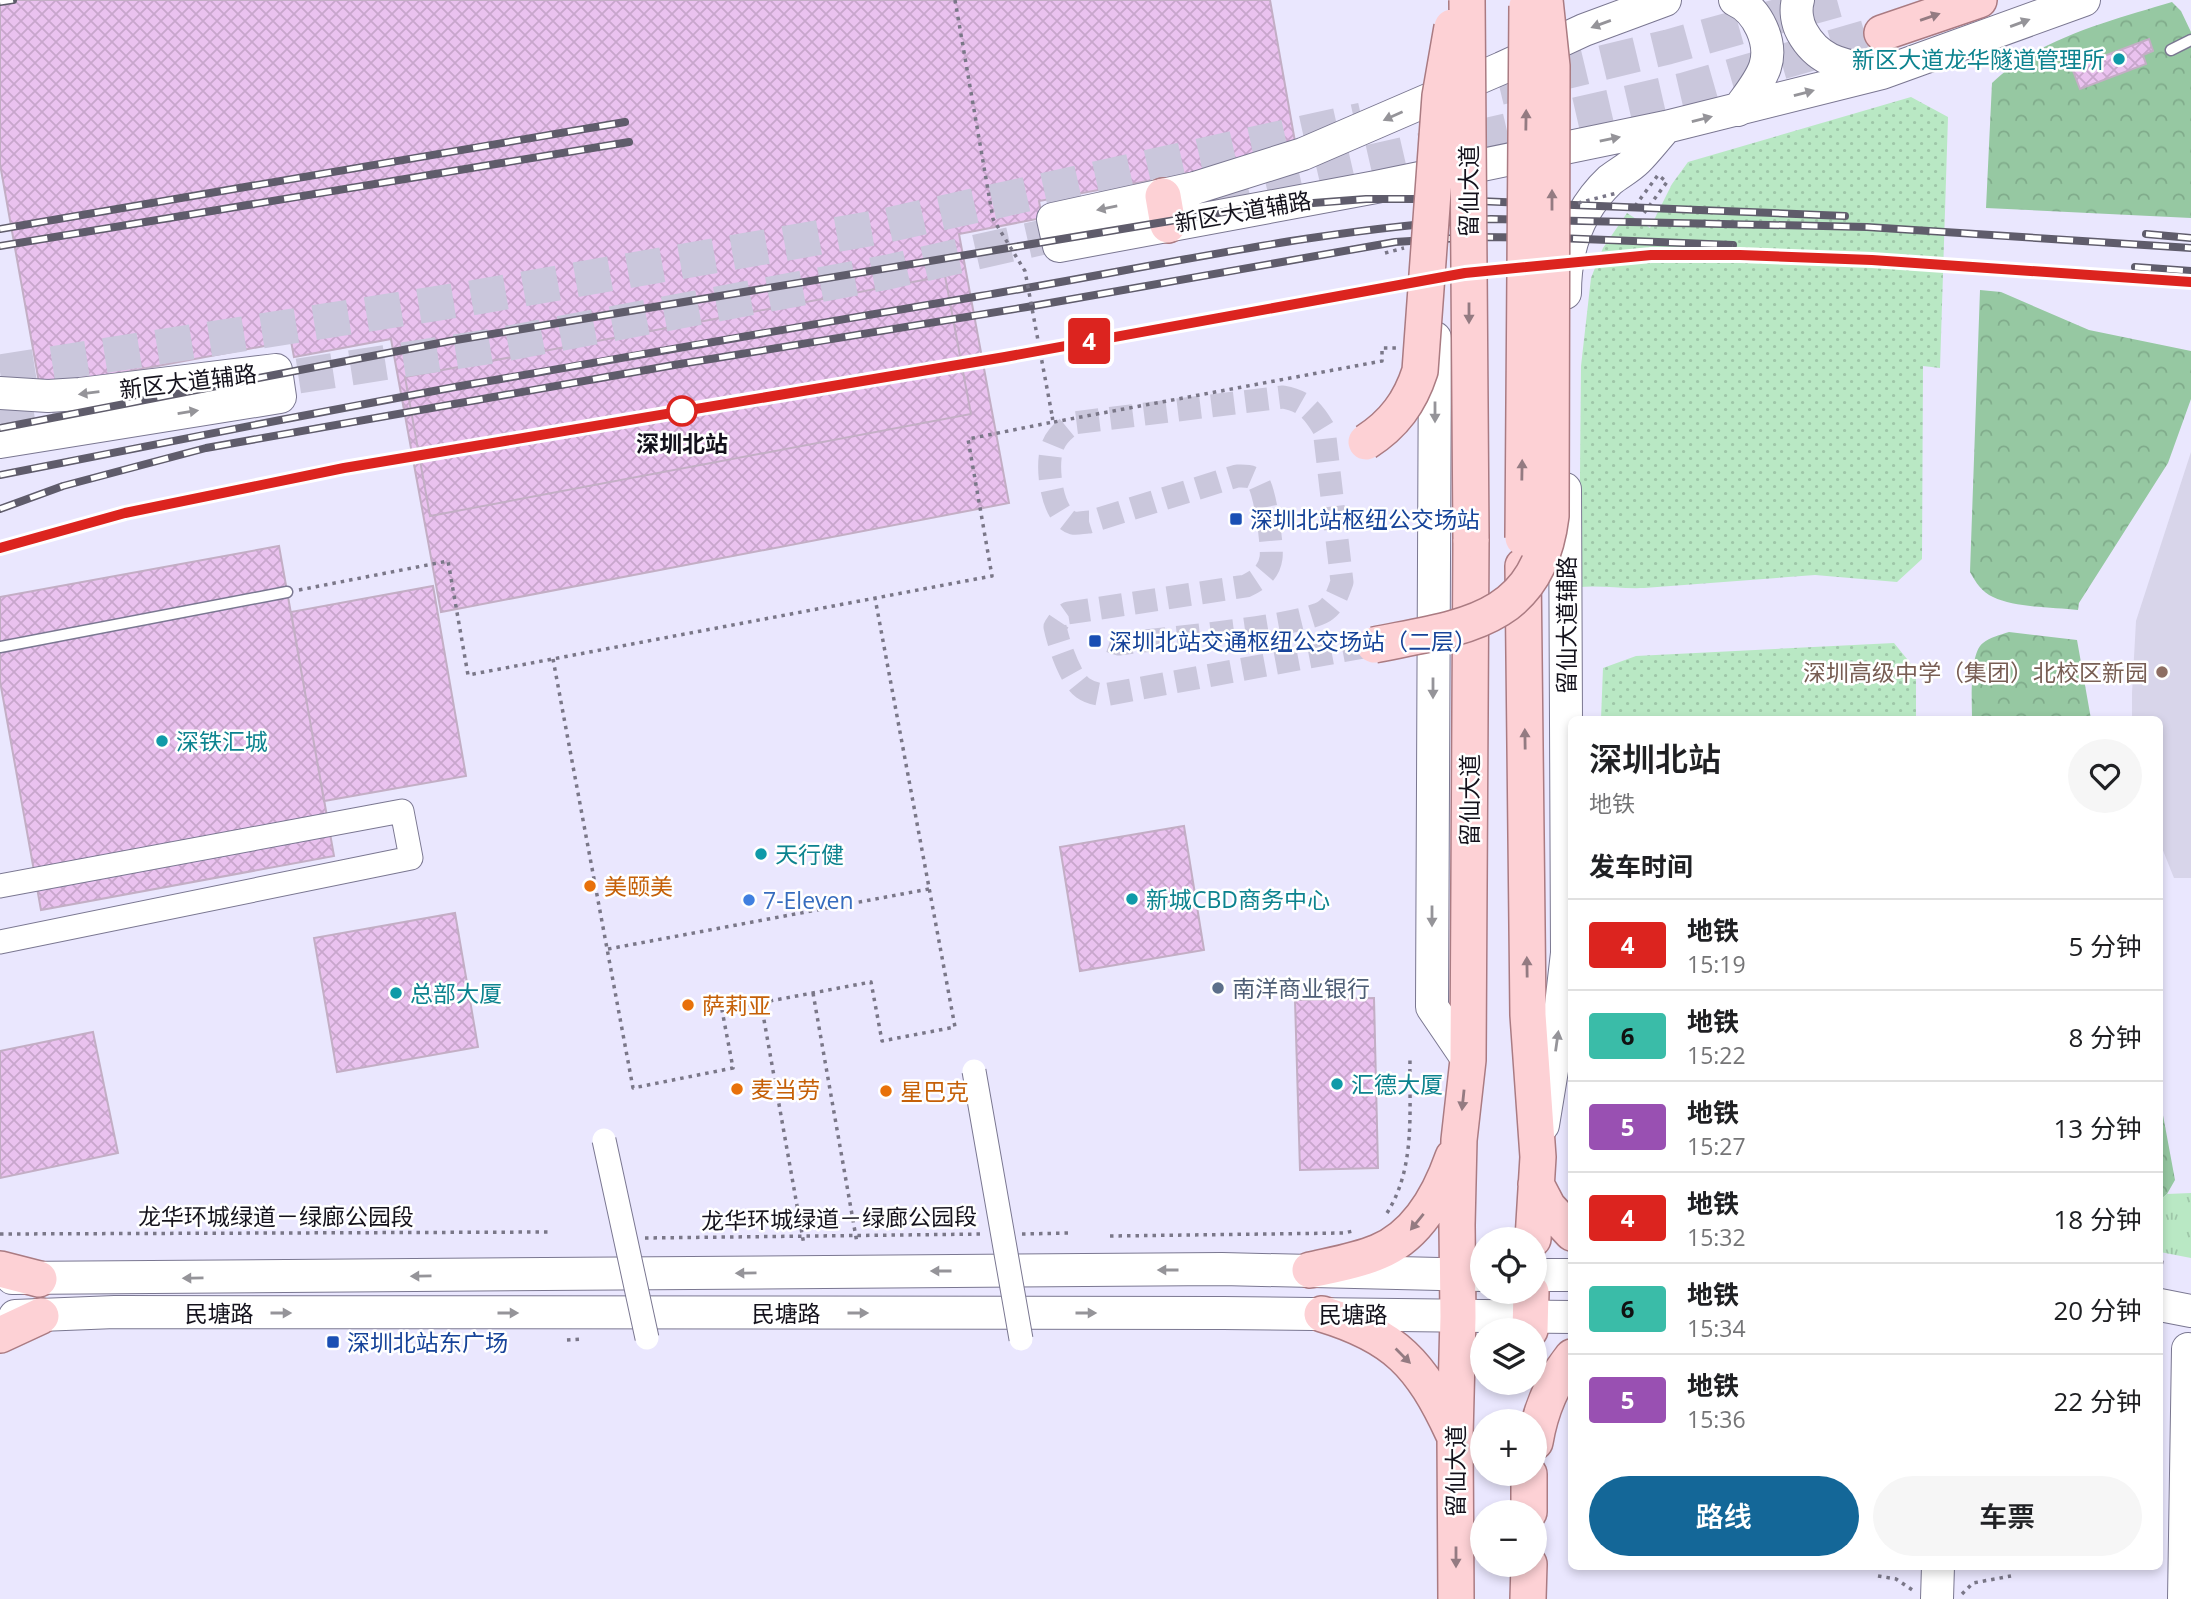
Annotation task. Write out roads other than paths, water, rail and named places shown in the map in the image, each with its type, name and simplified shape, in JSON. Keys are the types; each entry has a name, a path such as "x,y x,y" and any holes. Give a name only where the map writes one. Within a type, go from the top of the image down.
{"main road":[{"path":"1366,442 1399,414 1415,388 1420,371 1440,96 1457,0"},
{"name":"留仙大道","path":"1456,1599 1455,1436 1458,1317 1469,1275 1459,1140 1468,1060 1471,539 1467,0"},
{"path":"1527,0 1523,538 1528,1015 1537,1170 1534,1227"},
{"path":"1374,645 1444,631 1481,620 1498,611 1526,588 1543,558 1551,516 1552,66 1545,0"},
{"name":"新区大道辅路","path":"1665,0 1584,30 1490,74 1303,154 1228,179 1166,210 1376,187 1666,127 1882,73 2084,0"},
{"path":"1735,0 1755,16 1766,38 1766,65 1738,110"},
{"path":"1798,0 1799,25 1810,47 1844,65 1882,73"},
{"path":"1882,33 1979,0"},
{"name":"留仙大道辅路","path":"1537,1170 1558,1040 1567,953 1565,274 1571,238 1588,208 1609,181 1635,162 1666,127"},
{"path":"1376,187 1395,188 1422,200 1430,210 1435,230 1432,1007 1468,1060"},
{"name":"新区大道辅路","path":"0,393 48,396 80,394 276,370 280,397 0,442"},
{"path":"1310,1270 1378,1252 1397,1242 1414,1227 1427,1209 1448,1172 1459,1140"},
{"path":"1537,1170 1548,1207 1568,1229"},
{"path":"0,1269 39,1279"},
{"path":"1222,1269 1223,1313"},
{"name":"民塘路","path":"0,1278 1222,1269 1469,1275"},
{"path":"1547,1275 1568,1275"},
{"path":"115,1312 116,1279"},
{"path":"2163,1306 2191,1311"},
{"name":"民塘路","path":"0,1316 115,1312 1223,1313 1458,1317 1530,1313 1568,1317"},
{"path":"1322,1314 1367,1330 1398,1349 1431,1390 1455,1436"},
{"path":"0,1335 41,1316"},
{"path":"2180,1348 2184,1599"},
{"path":"1544,1409 1558,1376 1568,1362"},
{"path":"1928,1598 1937,1570"},
{"path":"1528,1599 1529,1577"}],"street":[{"path":"0,886 401,811 411,858 0,942"},
{"path":"974,1071 1021,1339"},
{"path":"604,1140 647,1338"}],"lane":[{"path":"2172,50 2191,40"},
{"path":"0,648 287,592"}],"tunnel":[{"path":"1448,100 1668,47 1837,0"},
{"path":"1163,210 1684,90 1882,33"},
{"path":"0,372 471,298 874,228 1362,120"},
{"path":"246,384 493,346 888,272 1088,227"},
{"path":"1110,641 1119,644 1261,627 1313,616 1332,604 1342,582 1324,429 1308,408 1283,397 1073,423 1061,434 1052,448 1050,478 1060,511 1073,523 1089,522 1237,476 1248,476 1256,480 1261,487 1271,552 1270,563 1265,572 1246,586 1068,613 1055,627 1062,651 1078,683 1088,691 1104,695 1374,645"},
{"path":"0,422 125,403"}],"railway":[{"path":"0,2 13,0"},
{"path":"0,229 625,122"},
{"path":"0,246 629,142"},
{"path":"0,428 450,341 1248,208 1366,199 1429,199 1845,216"},
{"path":"0,475 586,363 1235,250 1427,224 1491,219 1867,227 2191,248"},
{"path":"2146,234 2191,238"},
{"path":"0,509 63,486 206,448 1395,242 1474,237 1733,245"},
{"path":"0,548 125,513 344,468 1005,357 1465,273 1651,255 1740,255 1872,260 2191,282"},
{"path":"2135,267 2191,271"}],"metro line":[{"name":"4","path":"0,548 125,513 344,468 1005,357 1465,273 1651,255 1740,255 1872,260 2191,282"}],"place":[{"name":"新区大道龙华隧道管理所","path":"2119,59"},
{"name":"深圳北站","path":"682,411"},
{"name":"深圳北站枢纽公交场站","path":"1236,519"},
{"name":"深圳北站交通枢纽公交场站（二层）","path":"1095,641"},
{"name":"深圳高级中学（集团）北校区新园","path":"2162,672"},
{"name":"深铁汇城","path":"162,741"},
{"name":"天行健","path":"761,854"},
{"name":"美颐美","path":"590,886"},
{"name":"新城CBD商务中心","path":"1132,899"},
{"name":"7-Eleven","path":"749,900"},
{"name":"南洋商业银行","path":"1218,988"},
{"name":"总部大厦","path":"396,993"},
{"name":"萨莉亚","path":"688,1005"},
{"name":"汇德大厦","path":"1337,1084"},
{"name":"麦当劳","path":"737,1089"},
{"name":"星巴克","path":"886,1091"},
{"name":"深圳北站东广场","path":"333,1342"}]}
